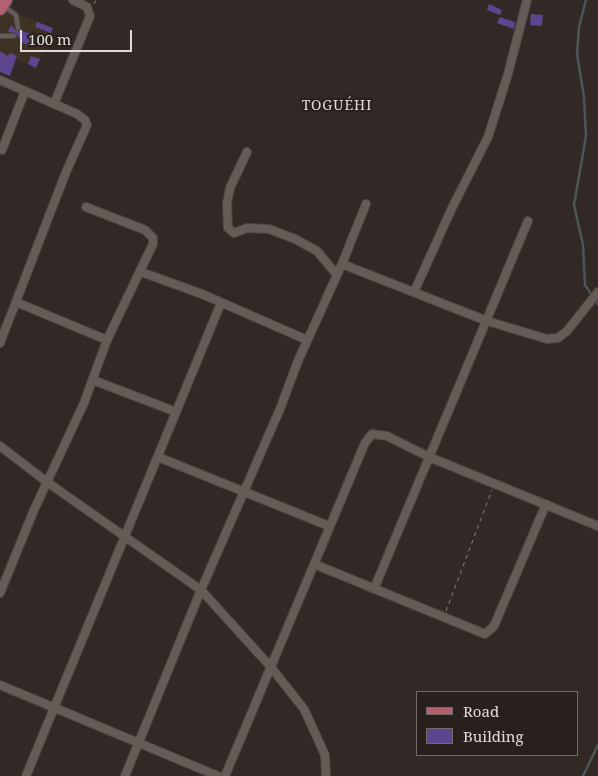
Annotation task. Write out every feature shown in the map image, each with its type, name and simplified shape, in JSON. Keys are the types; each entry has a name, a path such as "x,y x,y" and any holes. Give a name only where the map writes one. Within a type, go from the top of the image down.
{"street":[{"path":"54,104 90,16 87,7 73,0"},
{"path":"414,292 452,208 488,137 514,55 527,0"},
{"path":"0,80 82,117 87,125 63,180 0,343"},
{"path":"2,150 25,92"},
{"path":"248,152 230,188 227,204 228,228 234,233 247,228 269,228 295,239 317,251 337,275"},
{"path":"125,776 201,590 280,409 307,340 342,264 366,204"},
{"path":"0,593 93,380 107,340 153,244 151,234 86,207"},
{"path":"374,589 528,221"},
{"path":"342,264 487,321 541,338 555,339 576,322 598,292"},
{"path":"141,272 221,303 307,340"},
{"path":"16,302 107,340"},
{"path":"26,776 221,303"},
{"path":"93,380 176,412"},
{"path":"225,776 329,526 365,443 372,434 388,436 429,457 598,526"},
{"path":"0,446 47,482 201,590 270,666 295,697 313,725 326,755 326,776"},
{"path":"158,457 244,490 329,526"},
{"path":"314,564 483,634 492,630 546,504"},
{"path":"0,685 218,776"}],"lane":[{"path":"2,5 16,15 18,28"},
{"path":"0,36 14,36"}],"path":[{"path":"443,618 494,483"}],"shaded area":[{"path":"6,9 53,28 36,68 0,53 0,17"}],"building":[{"path":"489,4 502,10 500,15 487,10"},
{"path":"531,14 543,15 542,26 530,25"},
{"path":"500,17 515,22 514,29 497,23"},
{"path":"37,22 53,28 51,33 35,27"},
{"path":"11,25 16,31 21,30 34,36 30,46 21,42 22,39 16,33 8,32"},
{"path":"0,51 8,56 10,53 17,56 10,76 0,72"},
{"path":"31,56 40,59 36,68 28,64"}],"waterway":[{"path":"586,0 579,27 577,54 584,97 586,136 574,205 583,245 585,285 598,304"},
{"path":"583,776 598,745"}],"district":[{"name":"TOGUÉHI","path":"337,106"}]}
